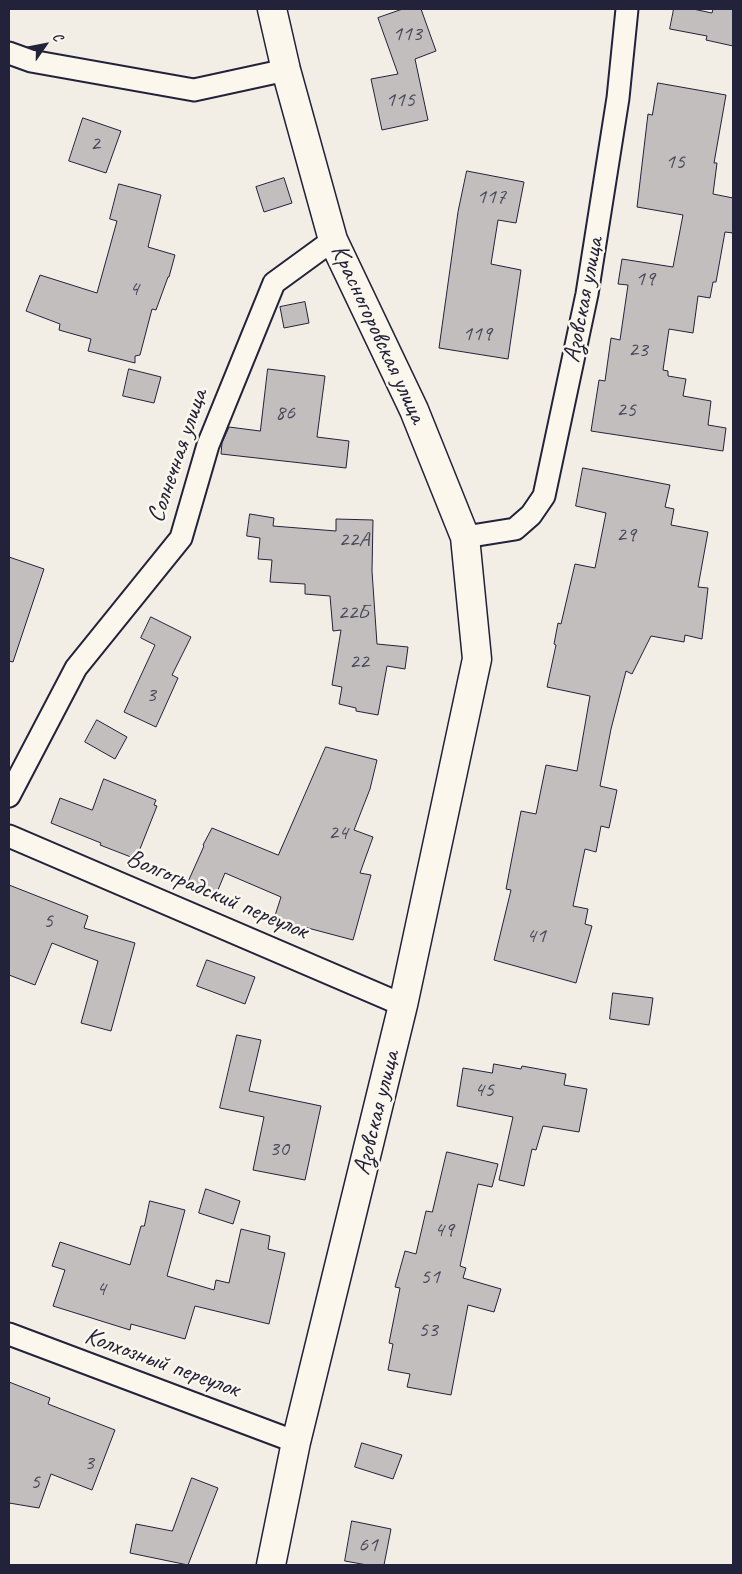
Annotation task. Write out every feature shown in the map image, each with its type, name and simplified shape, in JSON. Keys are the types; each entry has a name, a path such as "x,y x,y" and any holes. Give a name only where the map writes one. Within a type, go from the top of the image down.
{"street":[{"name":"Красногоровская улица","path":"272,9 286,70 333,240 414,410 465,537 477,659"},
{"name":"Азовская улица","path":"465,537 515,529 531,515 544,496 587,294 618,98 627,9"},
{"path":"9,53 31,61 194,90 286,70"},
{"name":"Солнечная улица","path":"9,796 76,668 181,538 208,445 274,283 333,240"},
{"name":"Азовская улица","path":"271,1565 296,1442 403,1005 477,659"},
{"name":"Волгоградский переулок","path":"9,836 403,1005"},
{"name":"Колхозный переулок","path":"9,1334 296,1442"}],"building":[{"path":"403,9 421,9 436,51 415,59 428,120 382,130 371,79 398,74 378,18"},
{"path":"674,9 693,9 712,13 713,9 733,9 733,46 706,40 707,36 670,29"},
{"path":"658,83 726,95 714,163 717,163 713,194 733,198 733,233 725,232 716,282 713,282 710,298 698,296 693,333 669,329 663,370 668,371 668,376 686,379 683,396 711,401 708,425 726,428 723,451 591,431 599,380 605,381 611,338 620,340 628,285 618,284 622,259 673,267 683,215 637,207 648,114 652,115"},
{"path":"83,118 121,131 106,173 69,161"},
{"path":"467,171 524,182 516,223 498,220 491,264 521,270 508,359 439,348 458,212"},
{"path":"284,178 292,203 264,212 256,187"},
{"path":"119,184 161,195 148,247 175,255 169,277 156,310 152,309 140,355 135,356 135,363 88,351 91,339 59,330 60,324 26,311 40,275 97,293 117,221 110,219"},
{"path":"305,302 309,323 284,328 280,307"},
{"path":"129,369 161,377 154,403 123,396"},
{"path":"268,369 325,376 317,437 349,441 346,468 221,454 222,443 229,427 260,431"},
{"path":"583,468 670,485 665,507 674,509 671,525 708,532 698,587 708,588 702,639 685,635 684,642 651,636 632,674 626,671 611,729 600,786 617,790 609,828 601,826 596,852 585,849 573,906 588,909 585,924 592,926 576,983 494,960 511,890 506,889 521,811 536,814 546,765 577,771 590,696 547,687 556,645 554,644 558,623 561,624 575,564 595,568 606,513 576,506"},
{"path":"250,514 274,518 273,526 336,531 336,519 373,520 372,571 377,644 408,647 405,669 387,666 378,715 356,711 356,708 339,704 342,687 332,685 341,630 333,631 330,596 305,594 305,584 270,582 272,560 258,559 260,538 247,536"},
{"path":"9,557 44,569 13,662 9,661"},
{"path":"151,617 191,637 172,675 178,678 156,727 124,712 155,645 141,638"},
{"path":"97,720 127,737 115,759 85,742"},
{"path":"326,747 377,760 370,789 354,830 373,837 360,873 371,875 353,940 304,927 301,935 272,925 281,897 225,873 215,897 187,884 212,828 278,855"},
{"path":"104,779 156,800 154,805 157,806 136,859 51,823 60,798 92,810"},
{"path":"9,885 88,916 84,928 135,943 111,1031 81,1023 98,961 52,943 35,985 9,975"},
{"path":"207,960 255,977 245,1004 197,986"},
{"path":"613,993 653,998 649,1025 610,1019"},
{"path":"237,1035 261,1040 249,1091 321,1106 305,1180 253,1170 264,1117 220,1108"},
{"path":"494,1064 521,1069 522,1066 566,1074 564,1085 587,1089 579,1132 543,1126 536,1150 532,1149 524,1186 499,1180 513,1117 457,1106 463,1068 492,1073"},
{"path":"447,1152 498,1164 492,1187 478,1184 460,1266 466,1268 463,1278 501,1289 494,1312 468,1305 451,1395 407,1387 410,1374 388,1370 393,1344 389,1343 400,1288 395,1287 405,1251 416,1254 426,1211 432,1212"},
{"path":"206,1189 240,1201 233,1224 199,1213"},
{"path":"150,1201 185,1210 167,1276 214,1290 216,1280 229,1283 241,1229 270,1236 268,1249 285,1253 269,1324 195,1306 185,1339 131,1324 130,1330 53,1306 65,1270 52,1266 60,1242 130,1265 141,1226 144,1226"},
{"path":"9,1382 50,1398 48,1404 115,1430 92,1490 51,1474 39,1508 9,1503"},
{"path":"362,1443 402,1455 393,1479 355,1467"},
{"path":"192,1478 218,1488 188,1565 130,1553 136,1524 172,1531"},
{"path":"352,1521 391,1529 384,1565 367,1565 345,1561"}]}
